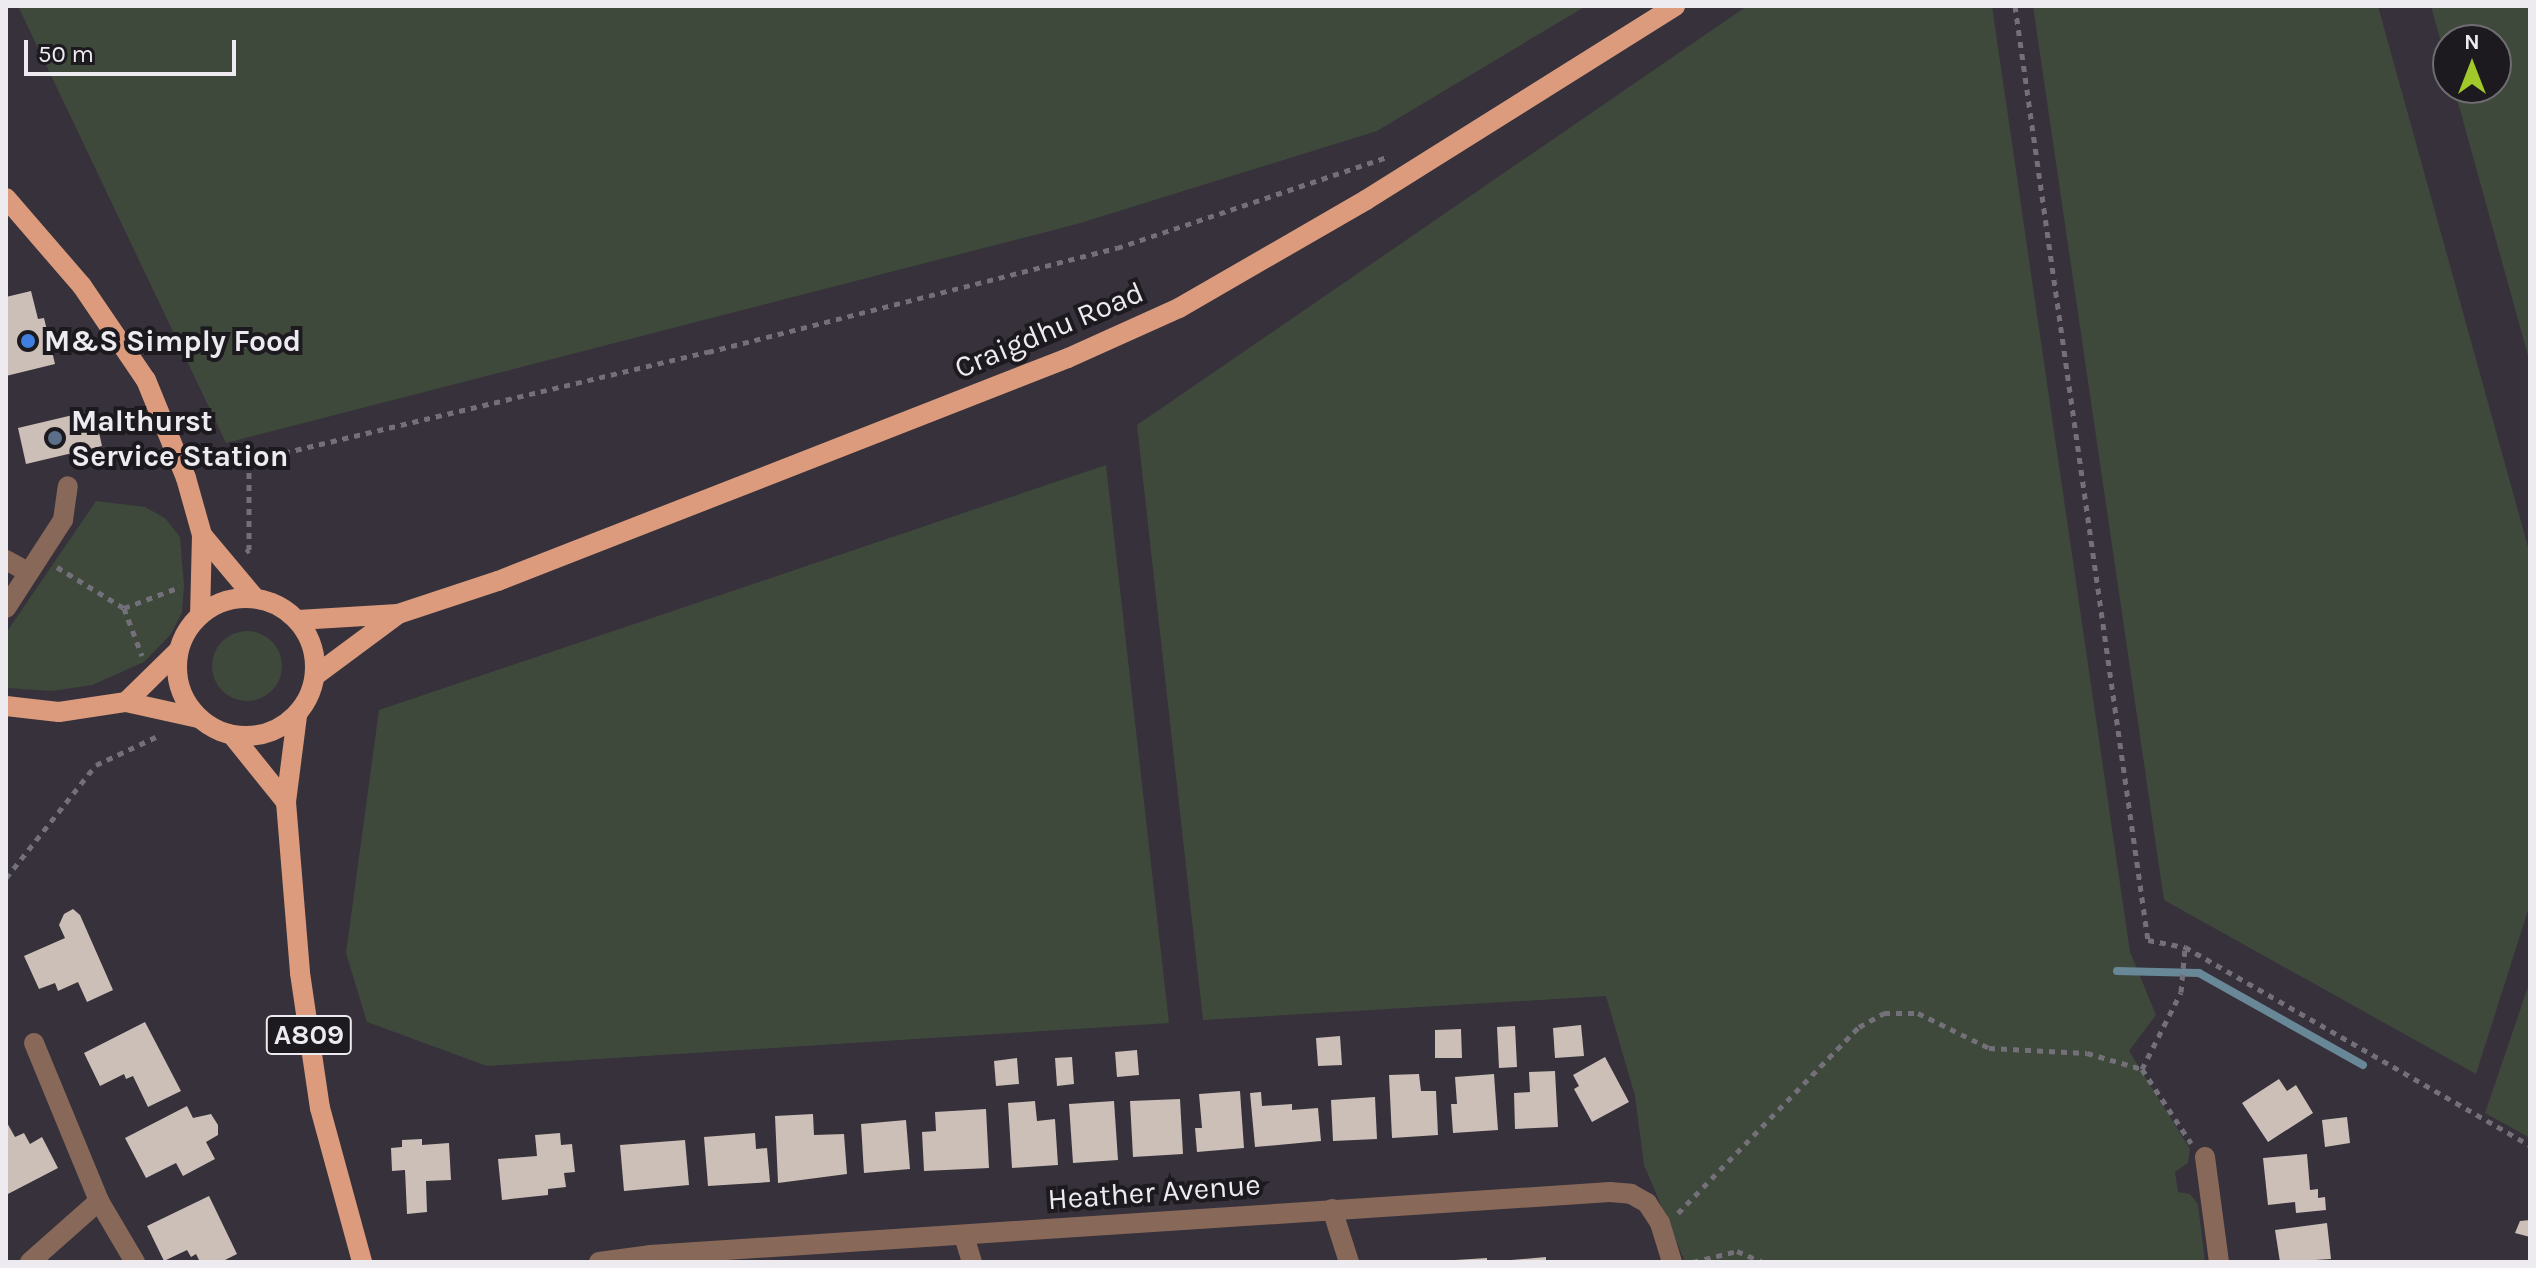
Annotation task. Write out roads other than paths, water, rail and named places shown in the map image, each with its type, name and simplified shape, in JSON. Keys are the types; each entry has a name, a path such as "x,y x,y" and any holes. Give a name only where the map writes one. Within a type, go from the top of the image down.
{"main road":[{"name":"Craigdhu Road","path":"298,620 398,614 498,581 1068,358 1179,308 1392,184 1675,6"},
{"path":"6,198 82,286 146,380 186,478 202,535 200,615"},
{"path":"202,535 254,597"},
{"path":"6,706 59,712 126,702 198,718 232,735 255,736 278,729 297,716 313,690 316,675 309,636 298,620 270,601 254,597 216,604 190,625 178,651 126,702"},
{"name":"Craigdhu Road","path":"316,675 398,614"},
{"path":"178,651 179,687 198,718"},
{"name":"A809","path":"297,716 286,802 300,973 320,1108 362,1262"},
{"path":"232,735 286,802"}],"street":[{"path":"6,608 63,520 68,486"},
{"path":"6,560 28,572"},
{"path":"34,1043 99,1201 135,1262"},
{"path":"2205,1157 2219,1262"},
{"name":"Heather Avenue","path":"599,1262 1610,1192 1631,1194 1647,1203 1660,1223 1672,1262"},
{"path":"30,1262 99,1201"},
{"path":"1332,1209 1349,1262"},
{"path":"964,1236 972,1262"}],"waterway":[{"path":"2117,971 2199,973 2363,1065"}],"place":[{"name":"M&S Simply Food","path":"28,341"},
{"name":"Malthurst Service Station","path":"55,438"}]}
